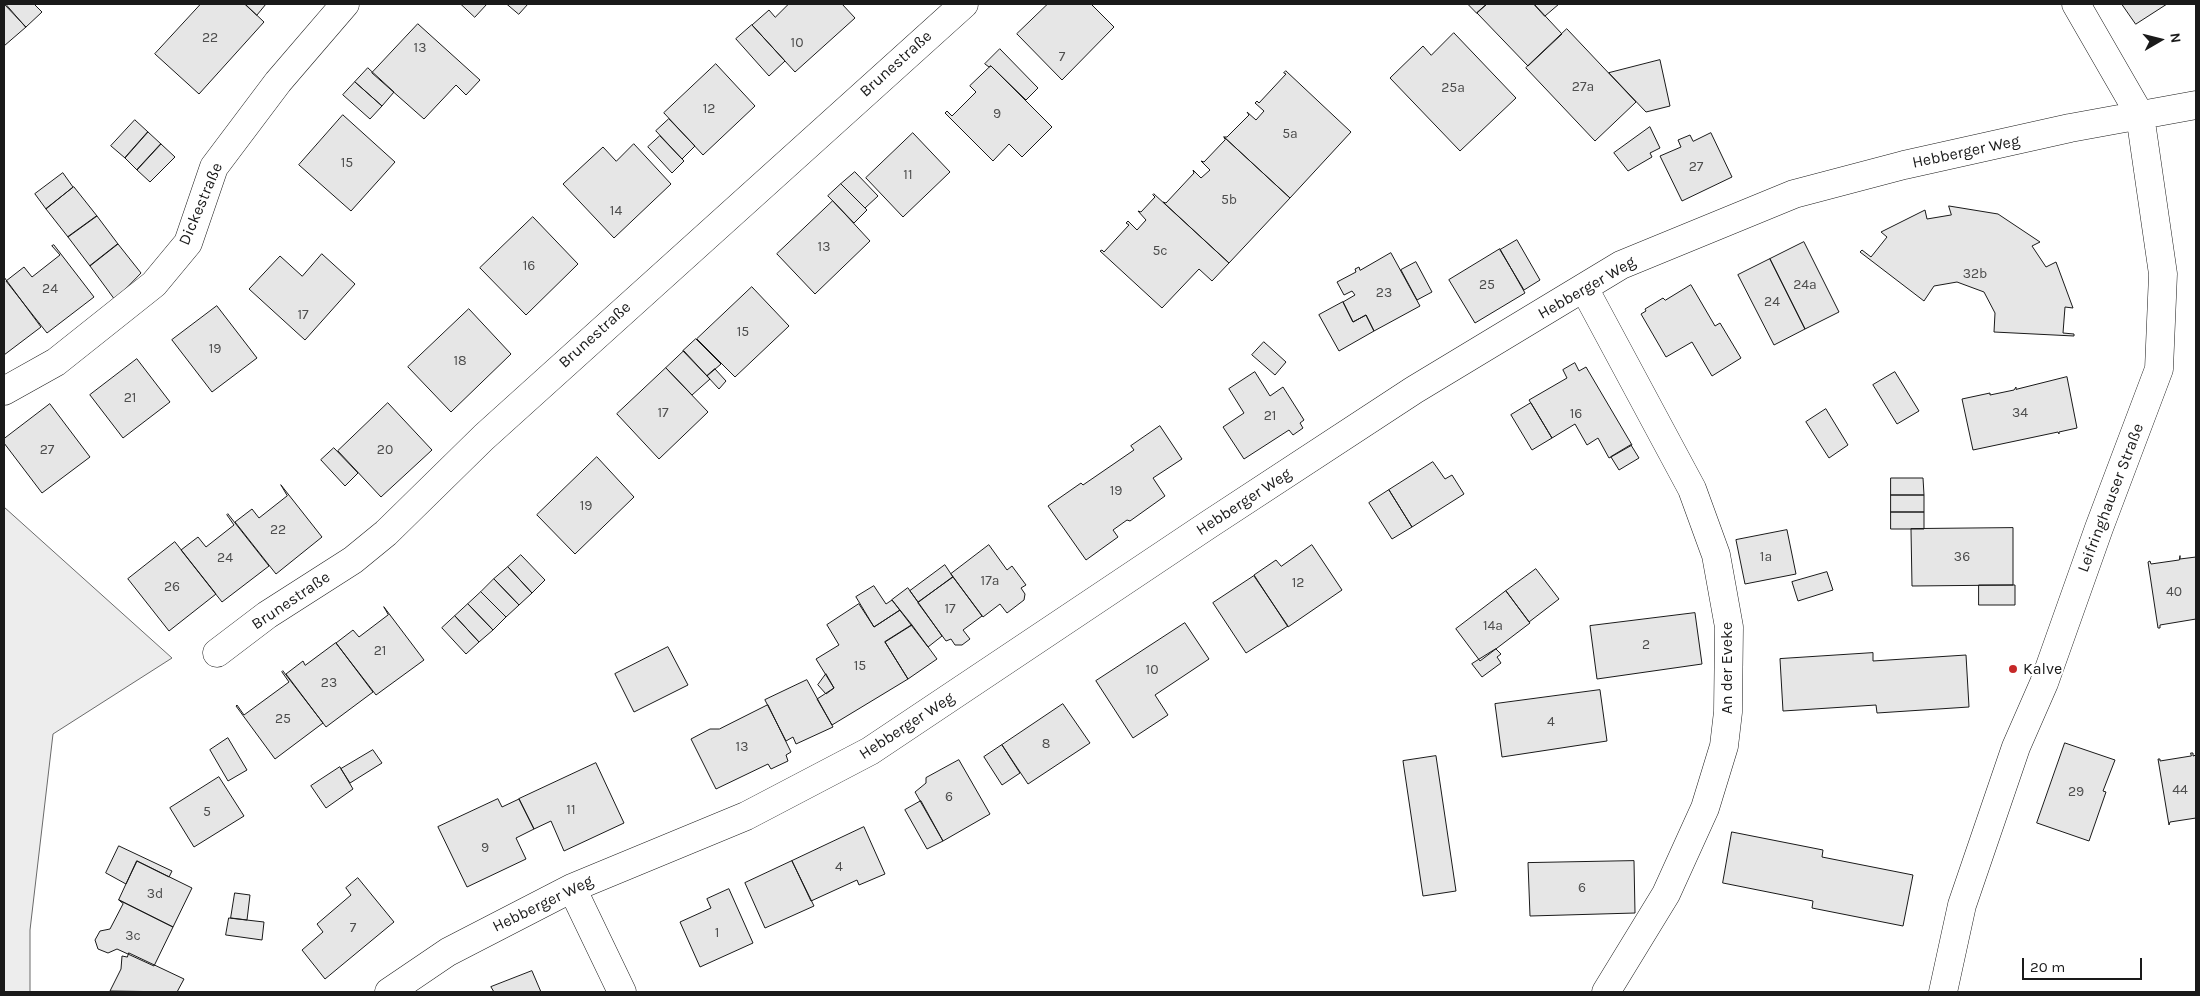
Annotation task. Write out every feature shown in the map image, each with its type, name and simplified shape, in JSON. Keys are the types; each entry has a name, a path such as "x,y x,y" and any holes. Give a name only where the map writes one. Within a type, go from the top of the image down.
{"street":[{"name":"Dickestraße","path":"4,391 56,362 154,284 188,243 214,167 278,82 345,4"},
{"name":"Brunestraße","path":"217,653 267,615 353,560 386,533 498,424 964,4"},
{"name":"Leifringhauser Straße","path":"1943,992 1962,904 2016,747 2044,683 2159,369 2164,274 2140,115 2076,4"},
{"name":"Hebberger Weg","path":"389,992 448,952 572,888 746,816 870,752 1208,525 1414,390 1622,265 1794,194 1962,152 2070,128 2196,105"},
{"name":"An der Eveke","path":"1584,288 1692,488 1716,555 1729,627 1728,712 1724,746 1705,808 1666,894 1606,992"},
{"path":"572,888 622,992"}],"shaded area":[{"path":"4,507 172,658 53,734 30,930 30,992 4,992"}],"building":[{"path":"4,4 26,27 4,46"},
{"path":"6,4 34,4 42,12 26,27"},
{"path":"201,4 245,4 264,22 199,94 155,54"},
{"path":"245,4 266,4 257,15"},
{"path":"461,4 487,4 475,17"},
{"path":"507,4 528,4 519,14"},
{"path":"789,4 842,4 855,18 795,72 752,25 769,10 775,17"},
{"path":"1048,4 1091,4 1114,27 1062,80 1017,34"},
{"path":"1468,4 1487,4 1477,13"},
{"path":"1487,4 1534,4 1562,34 1528,66 1477,13"},
{"path":"1534,4 1559,4 1545,16"},
{"path":"2122,4 2167,4 2136,24"},
{"path":"418,24 480,80 466,95 456,85 424,119 372,73"},
{"path":"752,25 785,61 769,76 736,39"},
{"path":"1567,29 1636,102 1595,141 1526,68"},
{"path":"1454,33 1516,98 1460,151 1390,78 1423,46 1431,55"},
{"path":"1000,49 1038,88 1026,100 991,66 989,67 985,64"},
{"path":"1660,60 1670,106 1646,112 1609,73"},
{"path":"716,64 755,106 703,155 664,113"},
{"path":"991,66 1052,127 1022,157 1009,144 993,161 945,113 947,111 952,116 976,92 970,86"},
{"path":"368,68 394,92 382,106 355,82"},
{"path":"1286,71 1351,132 1290,198 1224,137 1227,137 1249,115 1247,112 1256,120 1264,111 1255,103 1257,101 1259,103 1286,74 1284,73"},
{"path":"355,82 382,106 370,119 343,95"},
{"path":"343,115 395,162 351,211 299,165"},
{"path":"669,119 695,146 682,159 656,131"},
{"path":"135,120 148,132 125,158 111,146"},
{"path":"1650,127 1660,148 1650,153 1652,157 1628,171 1614,153"},
{"path":"148,132 161,144 137,170 125,158"},
{"path":"913,133 950,172 903,217 866,178"},
{"path":"1711,133 1732,177 1682,201 1660,156 1681,147 1678,140 1690,135 1693,141"},
{"path":"660,136 684,161 672,173 648,147"},
{"path":"1224,137 1290,198 1229,263 1163,202 1166,203 1194,173 1193,170 1201,178 1210,170 1201,161 1204,162 1225,140"},
{"path":"161,144 175,157 150,182 137,170"},
{"path":"634,144 671,184 614,238 563,184 603,147 616,161"},
{"path":"855,172 878,196 865,208 841,184"},
{"path":"63,173 73,187 46,209 35,194"},
{"path":"841,184 867,210 854,223 828,196"},
{"path":"74,187 97,216 68,237 46,209"},
{"path":"1154,194 1229,263 1212,281 1199,269 1162,308 1100,251 1104,252 1129,225 1126,223 1128,221 1137,230 1146,220 1138,211 1141,212 1155,197"},
{"path":"833,201 870,241 815,294 777,254"},
{"path":"1949,206 1998,214 2040,242 2032,246 2046,267 2056,262 2073,308 2065,307 2063,333 2074,334 2074,336 1994,332 1995,313 1984,292 1957,282 1934,286 1924,301 1860,252 1862,250 1871,257 1887,237 1881,232 1925,210 1927,219 1951,215"},
{"path":"97,216 118,244 90,266 68,237"},
{"path":"533,217 578,264 526,315 480,268"},
{"path":"1517,240 1540,280 1524,290 1500,250"},
{"path":"1804,242 1839,312 1805,329 1770,259"},
{"path":"118,244 141,273 115,300 90,266"},
{"path":"54,245 94,297 47,333 6,281 24,267 32,277 60,255 52,246"},
{"path":"1500,249 1525,293 1475,323 1449,280"},
{"path":"1391,253 1420,306 1374,331 1366,315 1353,322 1343,302 1355,295 1352,291 1344,295 1337,282 1356,272 1355,269 1359,267 1360,270"},
{"path":"322,254 355,284 305,340 249,289 280,256 302,276"},
{"path":"1770,259 1805,329 1774,345 1738,275"},
{"path":"1416,262 1432,292 1417,300 1401,270"},
{"path":"4,277 41,327 4,355"},
{"path":"1691,285 1715,326 1720,323 1741,358 1712,376 1692,342 1666,357 1641,314 1646,311 1645,309 1663,298 1665,300"},
{"path":"752,287 789,326 735,377 697,339"},
{"path":"1343,302 1353,322 1366,315 1374,331 1339,351 1319,315"},
{"path":"217,306 257,358 212,392 172,340"},
{"path":"469,309 511,354 451,412 408,367"},
{"path":"696,339 721,364 707,376 683,351"},
{"path":"1264,342 1286,362 1275,375 1252,355"},
{"path":"684,351 710,379 692,395 666,368"},
{"path":"137,359 170,402 123,438 90,395"},
{"path":"1575,363 1579,371 1586,367 1632,445 1609,458 1598,438 1587,445 1575,424 1552,438 1529,400 1567,378 1563,370"},
{"path":"666,368 708,412 659,459 617,414"},
{"path":"715,369 726,381 719,389 707,376"},
{"path":"1255,372 1270,396 1283,387 1304,420 1300,423 1303,428 1293,435 1289,430 1244,459 1223,427 1244,413 1229,389"},
{"path":"1895,372 1919,411 1897,424 1873,385"},
{"path":"2067,377 2077,428 2059,432 2059,434 2058,432 1973,450 1962,399 2014,390 2016,387 2016,389"},
{"path":"388,403 432,450 381,497 338,451"},
{"path":"1531,403 1552,438 1532,450 1511,415"},
{"path":"50,404 90,457 42,493 4,443 4,439"},
{"path":"1826,409 1848,445 1829,458 1806,422"},
{"path":"1160,426 1182,459 1153,478 1165,496 1130,521 1127,520 1113,530 1118,537 1086,560 1048,506 1081,483 1083,485 1134,450 1131,446"},
{"path":"1631,445 1639,458 1619,470 1611,457"},
{"path":"334,448 358,473 345,486 321,460"},
{"path":"597,457 634,497 575,554 537,515"},
{"path":"1433,462 1445,479 1452,475 1464,494 1412,527 1389,490"},
{"path":"1891,478 1923,478 1924,495 1891,495"},
{"path":"281,485 322,537 276,574 235,522 252,509 259,518 287,496"},
{"path":"1389,490 1412,527 1392,539 1369,503"},
{"path":"1891,495 1924,495 1924,512 1891,512"},
{"path":"1891,512 1924,512 1924,529 1891,529"},
{"path":"228,514 269,566 222,602 181,550 198,537 206,547 234,525"},
{"path":"2013,528 2013,585 1912,586 1911,529"},
{"path":"1787,530 1796,574 1745,584 1736,540"},
{"path":"175,542 216,594 169,631 128,579"},
{"path":"989,545 1007,570 1012,566 1026,585 1021,588 1025,594 1024,600 1007,613 1000,604 983,617 951,574"},
{"path":"1312,545 1342,590 1288,627 1254,575 1276,560 1281,566"},
{"path":"521,555 545,580 532,593 508,567"},
{"path":"2180,556 2180,559 2196,557 2196,619 2160,625 2160,628 2158,628 2148,562 2150,561 2151,564 2179,560"},
{"path":"945,565 953,577 918,602 910,591"},
{"path":"508,567 532,593 519,605 494,579"},
{"path":"1536,569 1559,599 1529,622 1506,591"},
{"path":"1827,572 1833,590 1798,601 1792,582"},
{"path":"1254,576 1288,626 1246,653 1213,603"},
{"path":"953,577 982,616 963,630 970,639 962,645 955,645 951,639 946,641 918,603"},
{"path":"494,579 519,605 506,617 481,592"},
{"path":"1979,585 2015,585 2015,605 1979,605"},
{"path":"874,586 886,604 892,600 900,610 874,627 856,597"},
{"path":"908,588 942,636 928,647 892,600"},
{"path":"1506,591 1530,623 1480,661 1456,629"},
{"path":"481,592 506,617 493,630 468,604"},
{"path":"468,604 493,630 479,642 455,616"},
{"path":"859,604 874,627 900,610 912,625 885,642 908,679 832,725 817,699 834,688 816,659 839,645 827,625"},
{"path":"384,607 424,660 376,695 336,643 353,630 359,637 388,615"},
{"path":"1695,613 1702,664 1597,679 1590,626"},
{"path":"455,616 479,642 466,654 442,628"},
{"path":"1185,623 1209,659 1155,695 1168,715 1133,738 1096,681"},
{"path":"912,625 937,659 908,679 885,642"},
{"path":"336,643 373,692 326,727 286,674 303,661 305,665"},
{"path":"668,647 688,685 634,712 615,674"},
{"path":"1496,649 1501,654 1497,657 1501,663 1482,677 1472,664"},
{"path":"1873,653 1873,661 1966,655 1969,707 1877,713 1876,705 1783,711 1780,659"},
{"path":"283,671 323,723 275,759 236,706 244,715 289,682"},
{"path":"826,674 834,688 826,694 818,685"},
{"path":"807,680 833,727 796,744 793,737 786,741 765,700"},
{"path":"1600,690 1607,741 1502,757 1495,704"},
{"path":"1063,704 1090,743 1028,784 1002,745"},
{"path":"768,705 791,752 786,755 788,761 771,769 768,764 716,789 691,739 710,729 719,729"},
{"path":"228,738 247,770 228,781 210,750"},
{"path":"2065,743 2115,760 2103,791 2106,792 2089,841 2037,823"},
{"path":"1002,745 1020,773 1002,785 984,757"},
{"path":"373,750 382,763 350,783 341,769"},
{"path":"2191,753 2193,753 2193,756 2196,755 2196,818 2170,822 2169,825 2158,759 2160,761 2191,756"},
{"path":"1436,756 1456,891 1423,896 1403,761"},
{"path":"959,760 990,814 943,841 915,792 926,783 926,778"},
{"path":"596,763 624,823 564,851 551,821 534,829 519,799"},
{"path":"340,767 353,789 326,808 311,786"},
{"path":"219,777 244,816 194,847 170,808"},
{"path":"498,799 502,807 519,799 534,829 516,838 526,859 467,887 438,827"},
{"path":"921,801 943,841 927,849 905,810"},
{"path":"864,827 885,874 859,885 857,880 811,901 792,861"},
{"path":"1732,832 1823,850 1822,857 1913,875 1903,926 1812,908 1813,901 1723,883"},
{"path":"119,846 172,871 169,877 137,861 126,884 106,873"},
{"path":"137,861 192,888 173,927 119,900"},
{"path":"792,861 814,906 765,928 745,883"},
{"path":"1634,861 1635,913 1530,916 1528,863"},
{"path":"358,878 394,922 325,979 302,950 323,932 317,924 351,895 346,888"},
{"path":"729,889 753,943 700,967 680,922 711,908 707,899"},
{"path":"235,893 250,895 247,920 231,918"},
{"path":"119,900 173,927 154,966 117,949 108,953 98,949 95,940 100,931 110,929 123,904"},
{"path":"229,918 264,922 262,940 226,935"},
{"path":"129,953 184,979 177,992 110,991 121,969 122,956 127,957"},
{"path":"532,971 541,992 494,992 491,987"}],"place":[{"name":"Kalve","path":"2013,669"}]}
